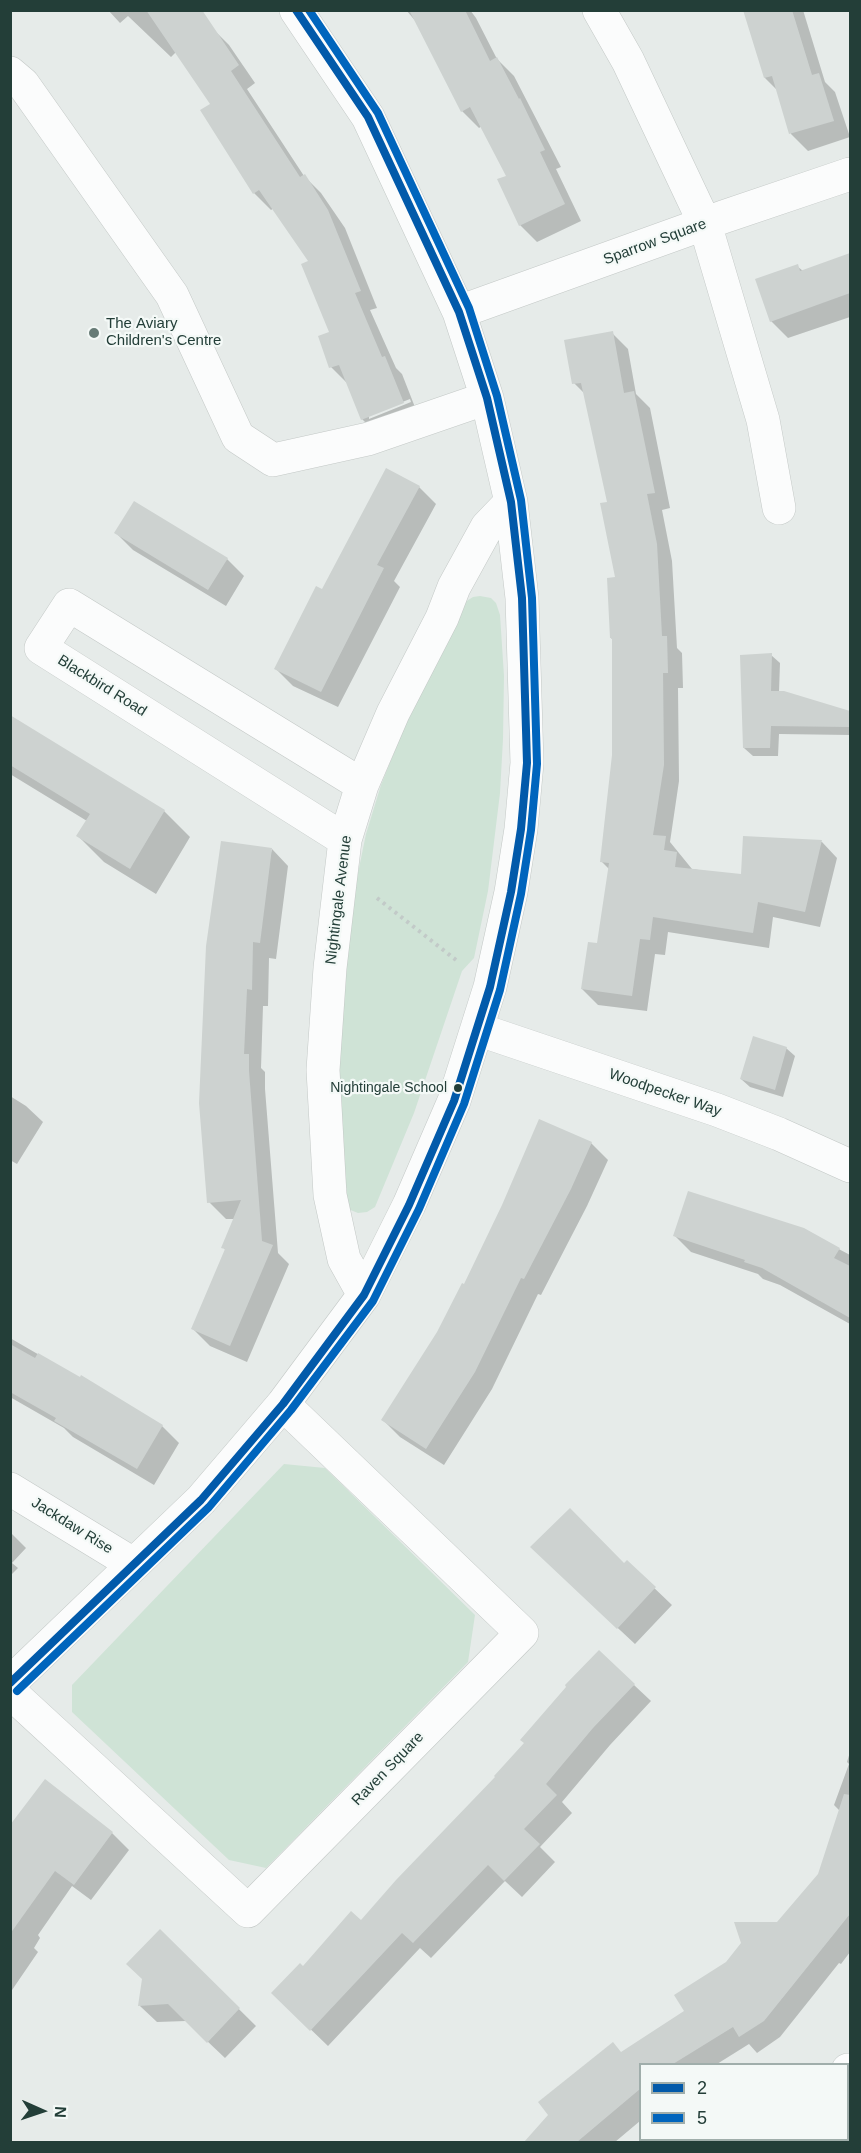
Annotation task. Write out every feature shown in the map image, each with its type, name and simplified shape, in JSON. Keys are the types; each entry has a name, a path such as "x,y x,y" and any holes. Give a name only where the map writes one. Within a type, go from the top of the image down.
{"street":[{"path":"10,1683 201,1500 283,1404 364,1295 410,1205 454,1101 490,987 517,856 527,763 522,598 511,502 487,398 459,312 368,117 296,10"},
{"path":"600,10 628,61 705,224 763,420 779,508"},
{"path":"10,73 23,84 172,295 238,437 273,460 368,439 487,398"},
{"name":"Sparrow Square","path":"459,312 850,174"},
{"name":"Nightingale Avenue","path":"364,1295 344,1259 330,1195 323,1070 330,968 343,855 362,785 393,713 442,618 454,587 487,527 511,502"},
{"name":"Blackbird Road","path":"343,855 42,648 69,605 362,785"},
{"name":"Woodpecker Way","path":"477,1029 717,1110 850,1166"},
{"name":"Raven Square","path":"10,1692 248,1911 522,1633 283,1404"},
{"name":"Jackdaw Rise","path":"10,1489 133,1564"}],"path":[{"path":"343,855 490,987"}],"green space":[{"path":"480,596 491,598 496,603 500,615 504,676 500,793 488,891 474,958 462,971 414,1113 375,1207 367,1212 358,1213 348,1209 335,1055 349,917 366,834 381,785 413,705 465,602"},
{"path":"284,1464 325,1468 475,1615 468,1662 266,1868 229,1860 72,1712 72,1685"},
{"path":"726,2141 820,2141 819,2142 724,2142"}],"building":[{"path":"146,10 202,10 239,65 231,71 300,177 305,174 328,210 361,291 355,293 404,403 361,420 339,365 329,368 318,336 329,332 301,264 308,261 259,190 253,194 200,110 210,104"},
{"path":"409,10 465,10 490,61 497,57 520,98 545,150 540,152 565,204 519,226 497,179 506,176 470,107 461,112"},
{"path":"743,10 792,10 812,75 819,73 834,121 789,134 772,76 764,78"},
{"path":"850,253 850,293 770,322 755,279 798,264 800,271"},
{"path":"613,331 624,393 634,391 655,493 647,494 657,544 662,636 667,636 668,673 663,673 664,765 653,835 666,836 664,850 677,852 675,867 741,874 743,836 822,840 805,912 758,902 753,933 653,917 650,940 640,939 632,996 581,989 588,942 597,943 609,863 600,862 612,755 612,638 610,638 607,578 615,577 600,503 607,502 581,383 572,384 564,340"},
{"path":"386,468 420,486 377,565 384,568 321,692 274,669 316,586 322,589"},
{"path":"134,501 228,558 208,590 114,533"},
{"path":"772,653 771,691 784,691 850,711 850,727 771,726 770,748 743,748 740,655"},
{"path":"10,715 165,810 130,869 76,836 90,814 10,765"},
{"path":"221,841 272,848 260,943 253,942 252,990 247,989 244,1054 249,1054 262,1241 273,1245 230,1346 191,1329 225,1249 221,1248 241,1200 207,1203 199,1103 206,946"},
{"path":"753,1036 787,1047 775,1090 740,1079"},
{"path":"539,1119 592,1142 571,1189 524,1279 521,1278 475,1372 426,1449 381,1420 437,1332 462,1283 464,1284 502,1205"},
{"path":"688,1191 804,1228 840,1248 834,1258 850,1266 850,1318 762,1268 744,1262 745,1260 673,1236"},
{"path":"10,1344 35,1358 38,1353 80,1377 81,1375 163,1425 137,1469 54,1421 56,1418 10,1392"},
{"path":"570,1508 624,1563 627,1560 656,1587 617,1629 530,1547"},
{"path":"599,1650 635,1684 593,1728 546,1784 557,1795 524,1829 540,1844 504,1881 488,1865 413,1943 402,1933 310,2031 271,1993 300,1963 303,1966 351,1911 361,1920 396,1880 495,1777 524,1743 520,1740 566,1687 565,1685"},
{"path":"45,1779 113,1832 74,1885 55,1871 10,1934 10,1825"},
{"path":"844,1794 850,1795 850,1914 764,2021 739,2037 733,2027 675,2063 639,2063 639,2090 577,2142 524,2142 548,2115 538,2102 613,2042 621,2052 684,2011 674,1995 726,1962 741,1943 734,1922 777,1922 818,1874"},
{"path":"160,1929 240,2008 207,2043 168,2004 138,2006 142,1979 126,1964"}],"transit line":[{"name":"2","path":"10,1683 201,1500 283,1404 364,1295 409,1205 454,1101 490,987 511,892 521,829 527,763 522,598 511,502 487,398 459,312 368,117 296,10"},
{"name":"5","path":"17,1691 209,1507 291,1410 373,1301 419,1209 464,1104 500,990 521,894 531,830 537,764 532,598 521,500 497,396 469,308 378,113 309,10"}],"place":[{"name":"The Aviary Children's Centre","path":"94,333"},
{"name":"Nightingale School","path":"458,1088"}]}
